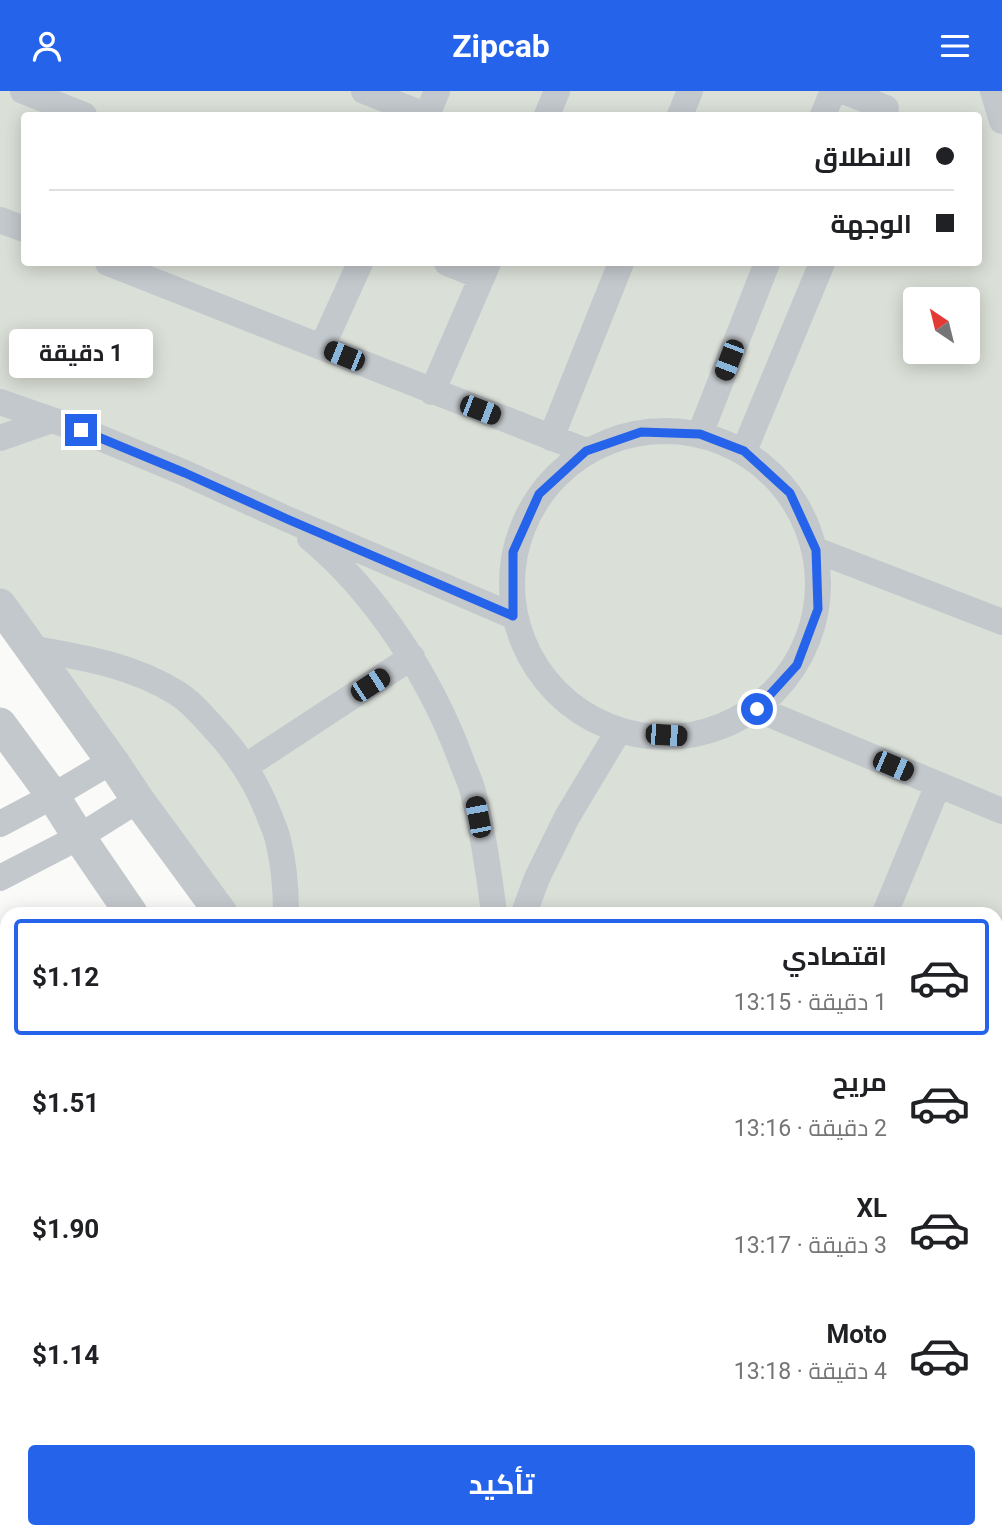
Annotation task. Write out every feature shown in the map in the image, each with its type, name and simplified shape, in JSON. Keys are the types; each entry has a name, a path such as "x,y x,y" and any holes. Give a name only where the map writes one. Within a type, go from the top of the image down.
{"street":[{"path":"23,91 76,112"},
{"path":"364,91 418,112"},
{"path":"427,112 437,91"},
{"path":"548,112 556,91"},
{"path":"681,112 690,91"},
{"path":"824,112 833,91"},
{"path":"843,91 887,105"},
{"path":"993,91 1002,121"},
{"path":"0,220 21,228"},
{"path":"116,266 586,451"},
{"path":"322,347 359,266"},
{"path":"432,391 485,270 463,266"},
{"path":"551,438 620,266"},
{"path":"700,434 765,266"},
{"path":"744,451 821,266"},
{"path":"0,402 81,430 185,473 513,616"},
{"path":"0,438 52,420"},
{"path":"641,432 700,434 744,451 790,493 816,550 818,609 797,665 757,709 690,737 618,732 570,707 533,666 513,616 513,552 539,494 586,451 641,432"},
{"path":"287,519 333,558 365,594 412,657 450,731 472,791 493,907"},
{"path":"816,550 1002,622"},
{"path":"0,605 217,907"},
{"path":"30,648 109,663 138,673 178,694 198,711 246,767 264,801 278,837 286,885 286,907"},
{"path":"246,767 412,657"},
{"path":"757,709 1002,811"},
{"path":"0,724 53,796 127,907"},
{"path":"526,907 537,878 567,817 618,732"},
{"path":"0,824 113,761"},
{"path":"887,907 938,785"},
{"path":"0,879 79,837 138,800"}],"shaded area":[{"path":"0,91 1002,91 1002,907 217,907 0,597"}],"route":[{"path":"81,430 513,616 513,552 539,494 586,451 641,432 700,434 744,451 790,493 816,550 818,609 797,665 757,709"}]}
